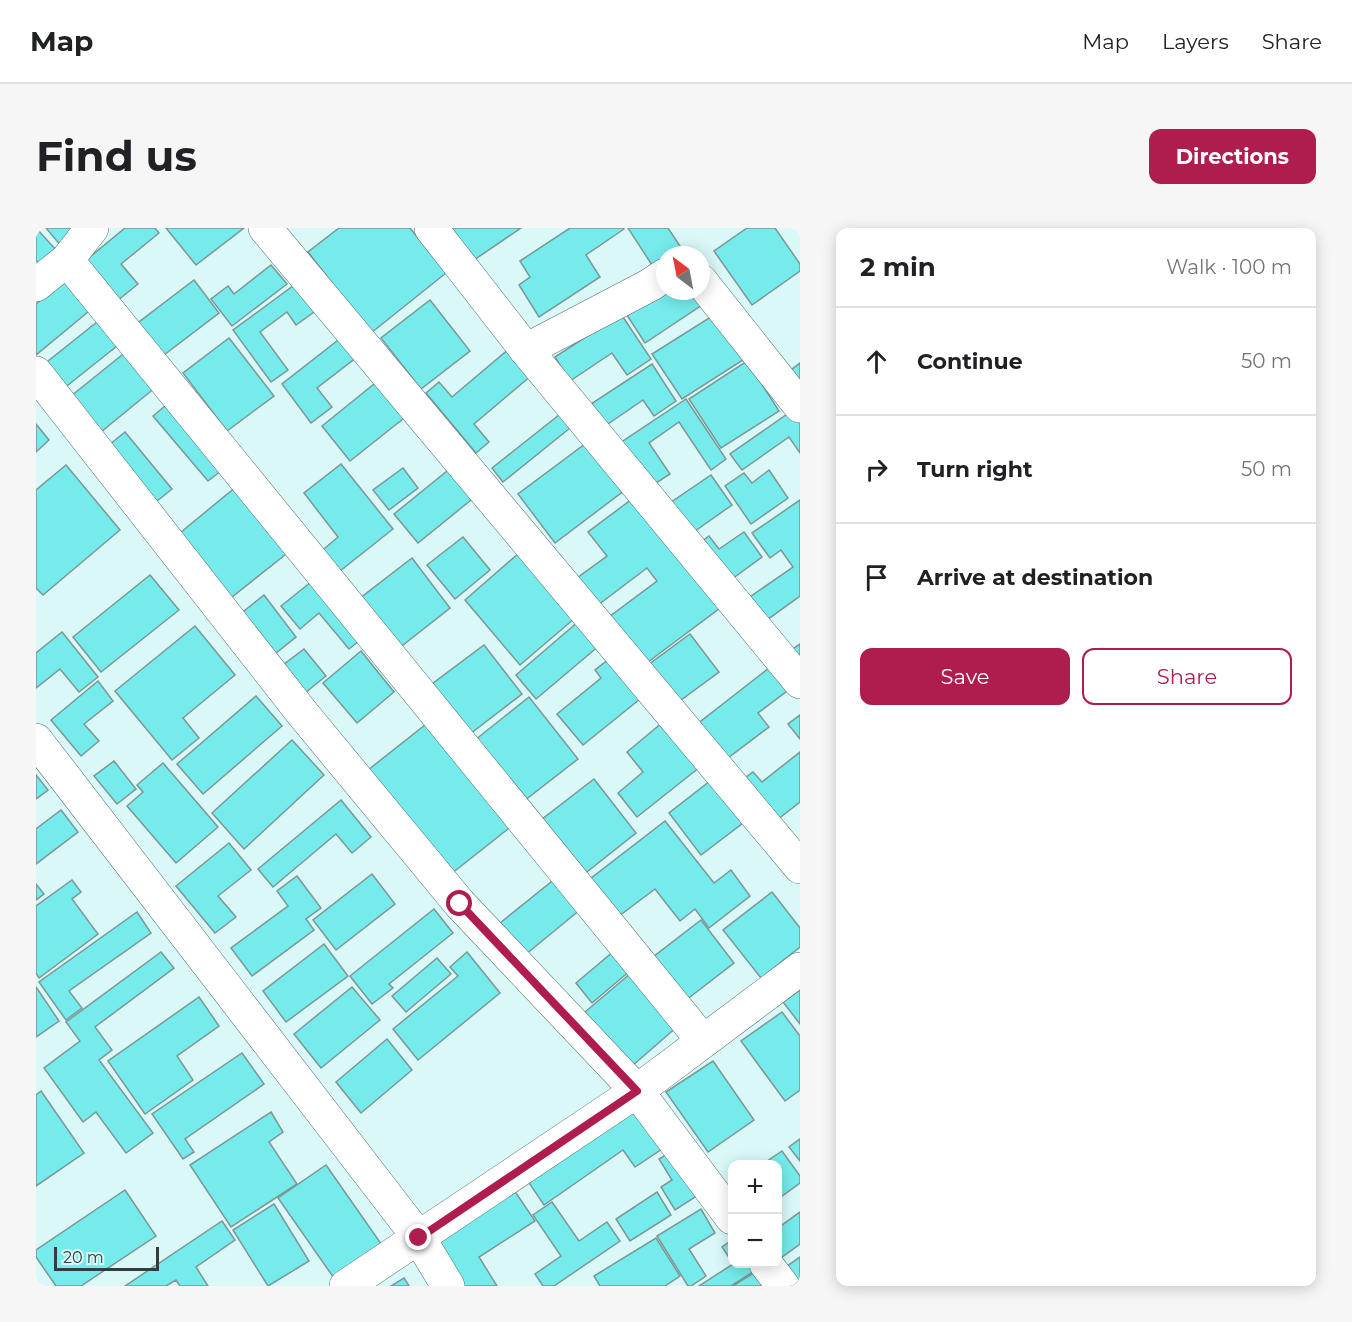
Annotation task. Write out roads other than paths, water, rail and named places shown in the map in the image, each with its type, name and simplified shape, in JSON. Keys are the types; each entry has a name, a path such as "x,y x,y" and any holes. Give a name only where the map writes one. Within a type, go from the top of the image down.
{"street":[{"path":"36,285 67,260 92,228"},
{"path":"265,228 800,867"},
{"path":"431,228 526,350 800,682"},
{"path":"67,260 703,1041"},
{"path":"526,350 656,281"},
{"path":"710,292 800,406"},
{"path":"36,373 303,714 460,904 637,1091 729,1214"},
{"path":"36,740 419,1238 447,1286"},
{"path":"346,1286 637,1091 800,969"},
{"path":"770,1268 783,1286"}]}
